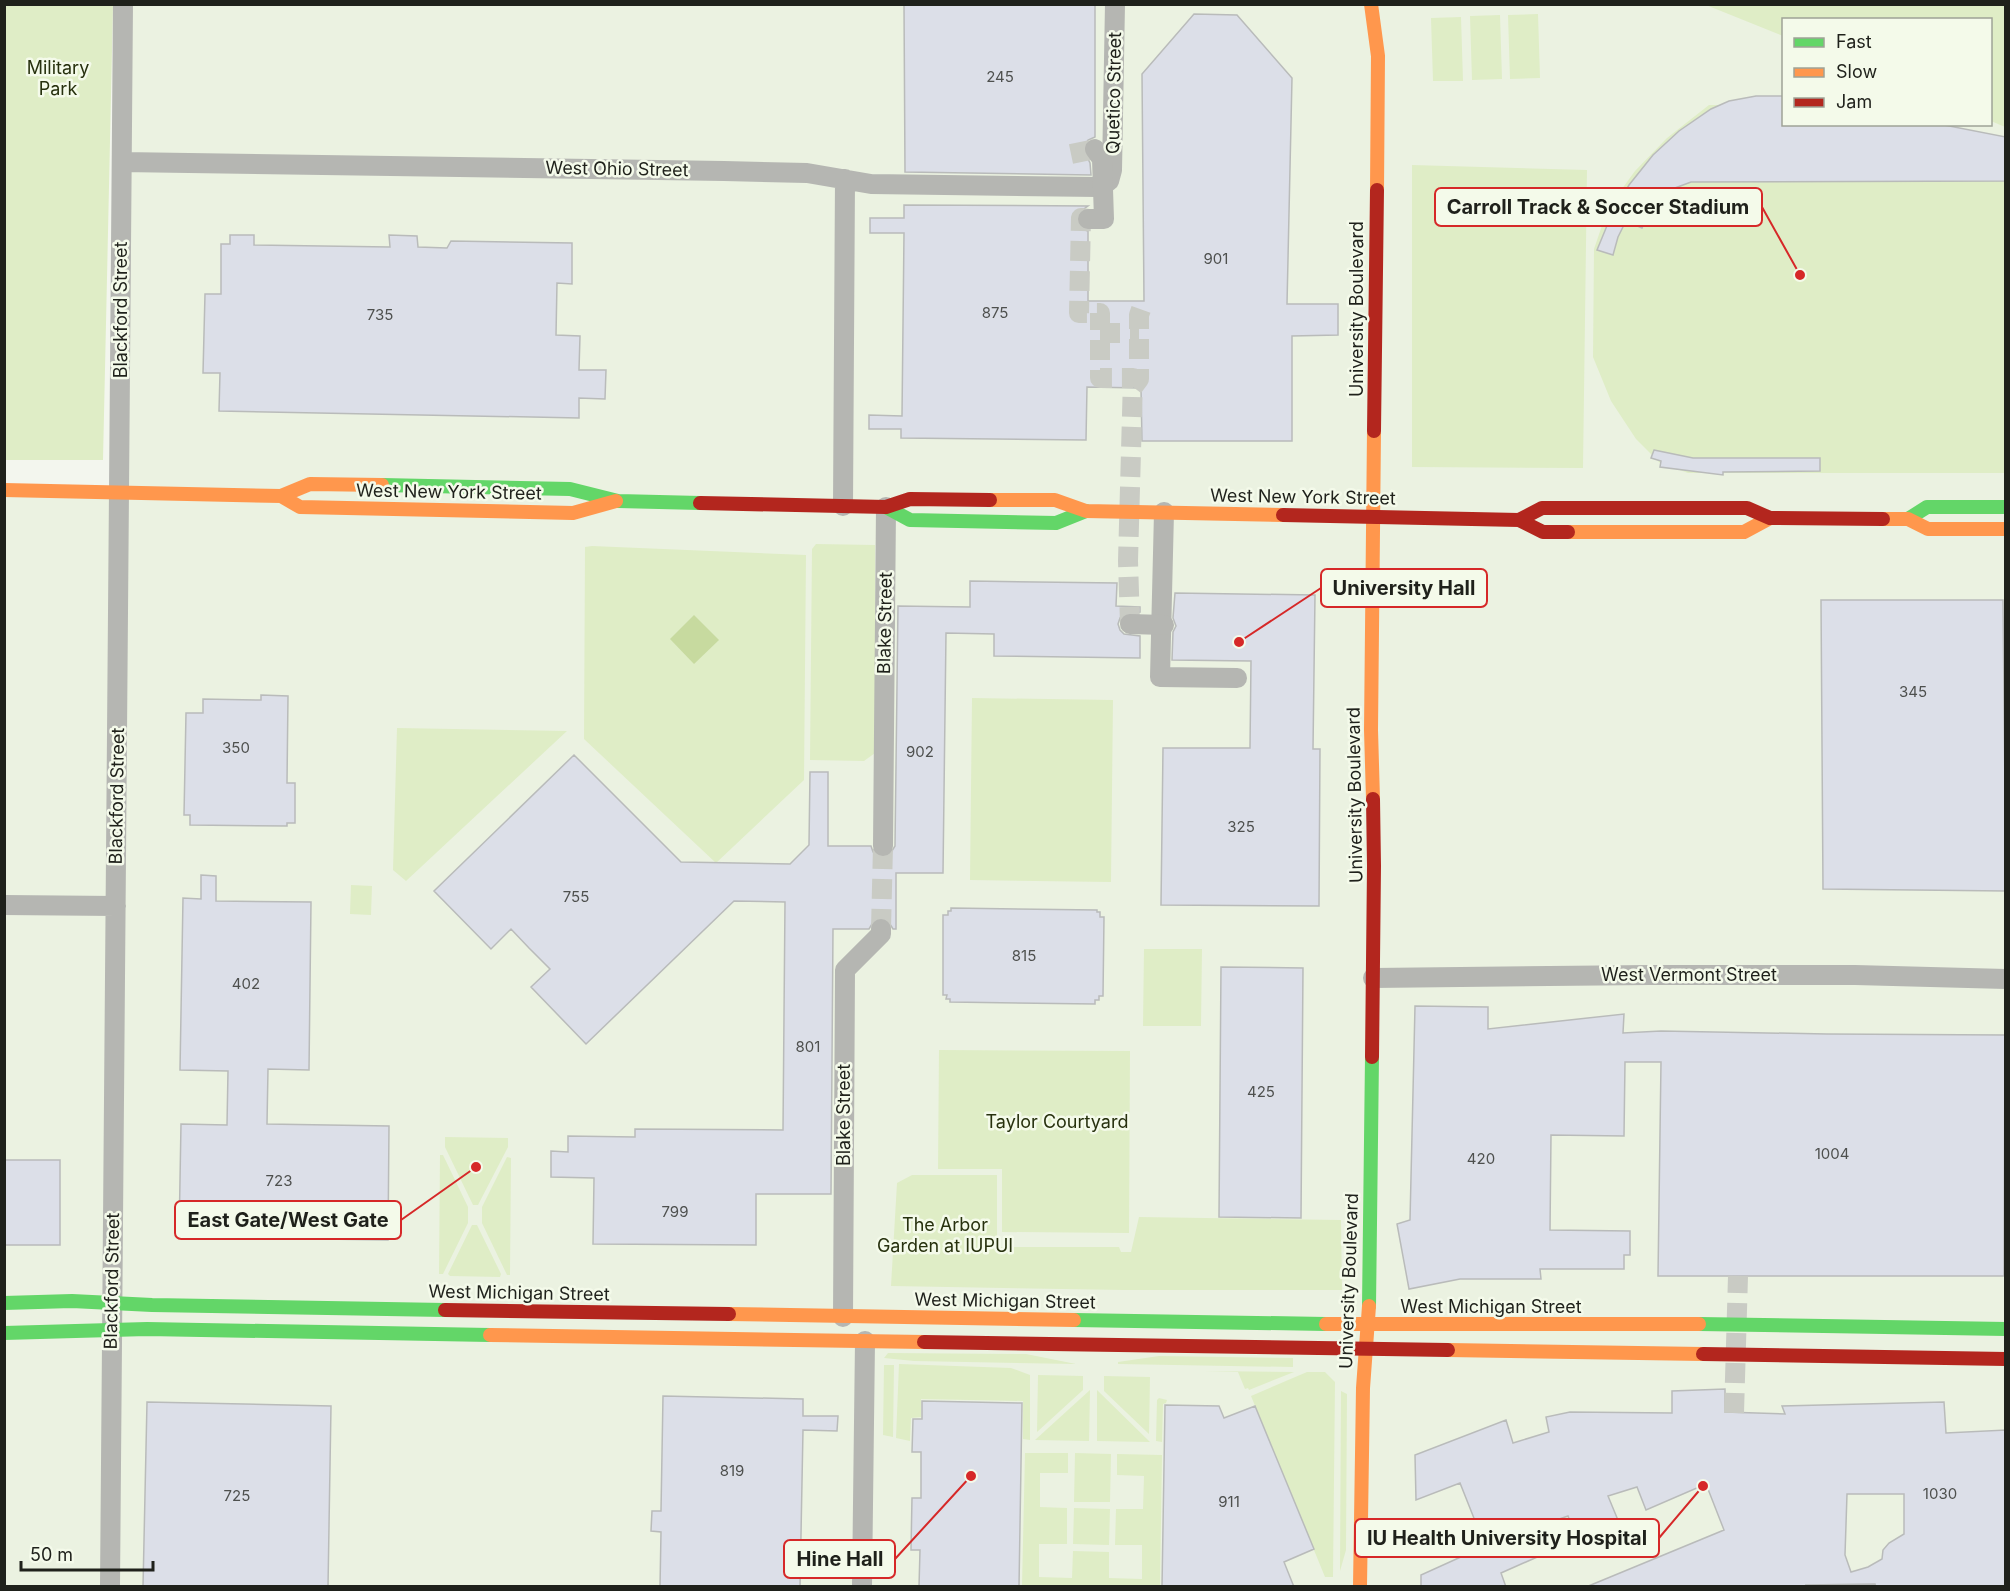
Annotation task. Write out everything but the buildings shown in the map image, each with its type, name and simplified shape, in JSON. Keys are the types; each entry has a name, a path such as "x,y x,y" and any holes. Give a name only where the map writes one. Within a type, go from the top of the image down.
{"main road":[{"name":"University Boulevard","path":"1360,1587 1366,1349 1370,1287 1374,866 1371,730 1378,56 1371,4"},
{"name":"West New York Street","path":"4,490 281,496 310,484 321,484 570,489 618,501 886,507 910,499 1055,500 1086,511 1519,520 1543,532 1744,532 1770,518"},
{"name":"West New York Street","path":"281,496 300,507 573,513 618,501"},
{"name":"West New York Street","path":"886,507 910,520 1056,523 1086,511"},
{"name":"West New York Street","path":"1908,519 1926,507 2006,507"},
{"name":"West New York Street","path":"1519,520 1542,508 1747,508 1770,518 1908,519 1928,529 2006,529"},
{"name":"West Michigan Street","path":"4,1303 72,1301 843,1317 1487,1326 1667,1324 2006,1329"},
{"path":"4,1333 111,1329 2006,1359"}],"street":[{"name":"Blackford Street","path":"110,1587 123,4"},
{"name":"Quetico Street","path":"1108,180 1112,170 1115,4"},
{"path":"1088,219 1104,219 1102,159 1095,149"},
{"name":"West Ohio Street","path":"122,162 807,173 871,184 1098,187 1108,180"},
{"path":"843,506 846,179"},
{"name":"Blake Street","path":"883,846 886,507"},
{"path":"1164,513 1160,677 1237,678"},
{"path":"1130,624 1164,625"},
{"path":"4,904 116,906"},
{"name":"Blake Street","path":"843,1317 845,970 881,934 881,929"},
{"name":"West Vermont Street","path":"1372,978 1855,975 2006,979"},
{"path":"862,1587 865,1341"}],"shaded area":[{"path":"123,5 2005,5 2005,1586 5,1586 5,491 120,492"},
{"path":"694,615 719,640 694,664 670,639"}],"green space":[{"name":"Military Park","path":"4,5 113,5 103,460 5,460"},
{"path":"1706,5 2005,5 2005,127 1992,121 1992,18 1782,18 1782,36"},
{"path":"1538,14 1540,78 1510,79 1508,15"},
{"path":"1500,15 1502,79 1472,80 1470,16"},
{"path":"1461,17 1463,81 1433,81 1431,18"},
{"path":"1709,105 1782,105 1782,126 1816,126 2005,138 2005,473 1688,473 1660,463 1636,439 1611,401 1593,357 1594,249 1608,208 1635,171 1667,138"},
{"path":"1412,165 1587,170 1583,468 1412,467"},
{"path":"816,544 875,545 875,753 864,761 810,760 812,549"},
{"path":"585,547 806,555 804,780 716,863 584,739"},
{"path":"972,698 1113,700 1111,882 970,880"},
{"path":"397,728 567,731 406,881 393,870"},
{"path":"351,885 372,886 371,915 350,914"},
{"path":"1144,949 1202,949 1201,1026 1143,1026"},
{"name":"Taylor Courtyard","path":"939,1050 1130,1051 1129,1233 1002,1232 1002,1169 938,1169"},
{"path":"445,1137 508,1138 508,1147 478,1205 473,1205 445,1147"},
{"path":"440,1155 443,1155 468,1207 468,1223 443,1274 439,1274"},
{"path":"507,1157 511,1158 510,1275 507,1275 482,1223 482,1207"},
{"name":"The Arbor Garden at IUPUI","path":"912,1175 997,1175 997,1250 1000,1250 1000,1247 1119,1247 1121,1252 1131,1252 1139,1217 1341,1220 1342,1290 1123,1290 891,1286 897,1183"},
{"path":"472,1225 477,1225 501,1274 500,1277 450,1276 448,1274"},
{"path":"888,1353 1026,1354 1076,1364 914,1361 884,1358"},
{"path":"1159,1356 1293,1358 1293,1367 1118,1364 1118,1362"},
{"path":"899,1364 1011,1368 1030,1375 1030,1440 1023,1439 1023,1401 921,1399 921,1417 911,1418 910,1441 896,1438"},
{"path":"884,1365 894,1365 893,1437 883,1435"},
{"path":"1205,1371 1294,1372 1249,1390 1245,1389 1238,1372"},
{"path":"1307,1372 1325,1372 1335,1382 1333,1577 1325,1577 1251,1396"},
{"path":"1038,1375 1083,1376 1083,1390 1037,1432"},
{"path":"1104,1376 1150,1377 1149,1434 1104,1391"},
{"path":"1090,1390 1089,1441 1035,1440"},
{"path":"1097,1390 1150,1442 1097,1441"},
{"path":"1341,1391 1347,1394 1346,1550 1340,1571"},
{"path":"1159,1398 1167,1400 1163,1404 1162,1442 1156,1441 1157,1400"},
{"path":"1025,1453 1068,1453 1068,1473 1040,1473 1040,1507 1067,1508 1067,1544 1039,1544 1039,1577 1072,1578 1073,1551 1109,1552 1109,1578 1142,1579 1142,1545 1115,1545 1116,1509 1143,1509 1144,1476 1117,1475 1117,1454 1162,1455 1160,1586 1022,1586"},
{"path":"1075,1453 1111,1454 1110,1502 1074,1502"},
{"path":"1074,1508 1110,1509 1109,1545 1073,1544"}],"tunnel":[{"path":"1071,154 1095,149"},
{"path":"1088,219 1081,218 1079,313 1100,313 1100,378 1133,378 1128,561 1130,624"},
{"path":"1133,387 1139,379 1139,315 1144,301"},
{"path":"1100,333 1139,333"},
{"path":"881,929 883,846"},
{"path":"1734,1413 1738,1276"}],"traffic: fast":[{"path":"382,485 570,489 618,501 700,503"},
{"path":"886,507 910,520 1056,523 1086,511"},
{"path":"1908,519 1927,507 2006,507"},
{"path":"1369,1306 1372,1057"},
{"path":"4,1303 72,1301 152,1305 445,1310"},
{"path":"1074,1320 1326,1324"},
{"path":"1699,1324 2006,1329"},
{"path":"4,1333 147,1329 490,1335"}],"traffic: slow":[{"path":"1371,4 1378,56 1377,190"},
{"path":"1373,799 1371,730 1374,431"},
{"path":"4,490 281,496 310,484 382,485"},
{"path":"281,496 300,507 573,513 616,501"},
{"path":"990,500 1055,500 1086,511 1283,515"},
{"path":"1568,532 1744,532 1770,518"},
{"path":"1883,519 1908,519 1928,529 2006,529"},
{"path":"1360,1586 1363,1388 1369,1306"},
{"path":"729,1314 1074,1320"},
{"path":"1326,1324 1699,1324"},
{"path":"490,1335 924,1342"},
{"path":"1448,1350 1703,1354"}],"traffic: jam":[{"path":"1374,431 1377,190"},
{"path":"700,503 886,507 910,499 990,500"},
{"path":"1519,520 1542,508 1747,508 1770,518 1883,519"},
{"path":"1283,515 1519,520 1543,532 1568,532"},
{"path":"1372,1057 1373,799"},
{"path":"445,1310 729,1314"},
{"path":"924,1342 1448,1350"},
{"path":"1703,1354 2006,1359"}],"place":[{"name":"Carroll Track & Soccer Stadium","path":"1800,275"},
{"name":"University Hall","path":"1239,642"},
{"name":"East Gate/West Gate","path":"476,1167"},
{"name":"Hine Hall","path":"971,1476"},
{"name":"IU Health University Hospital","path":"1703,1486"}]}
